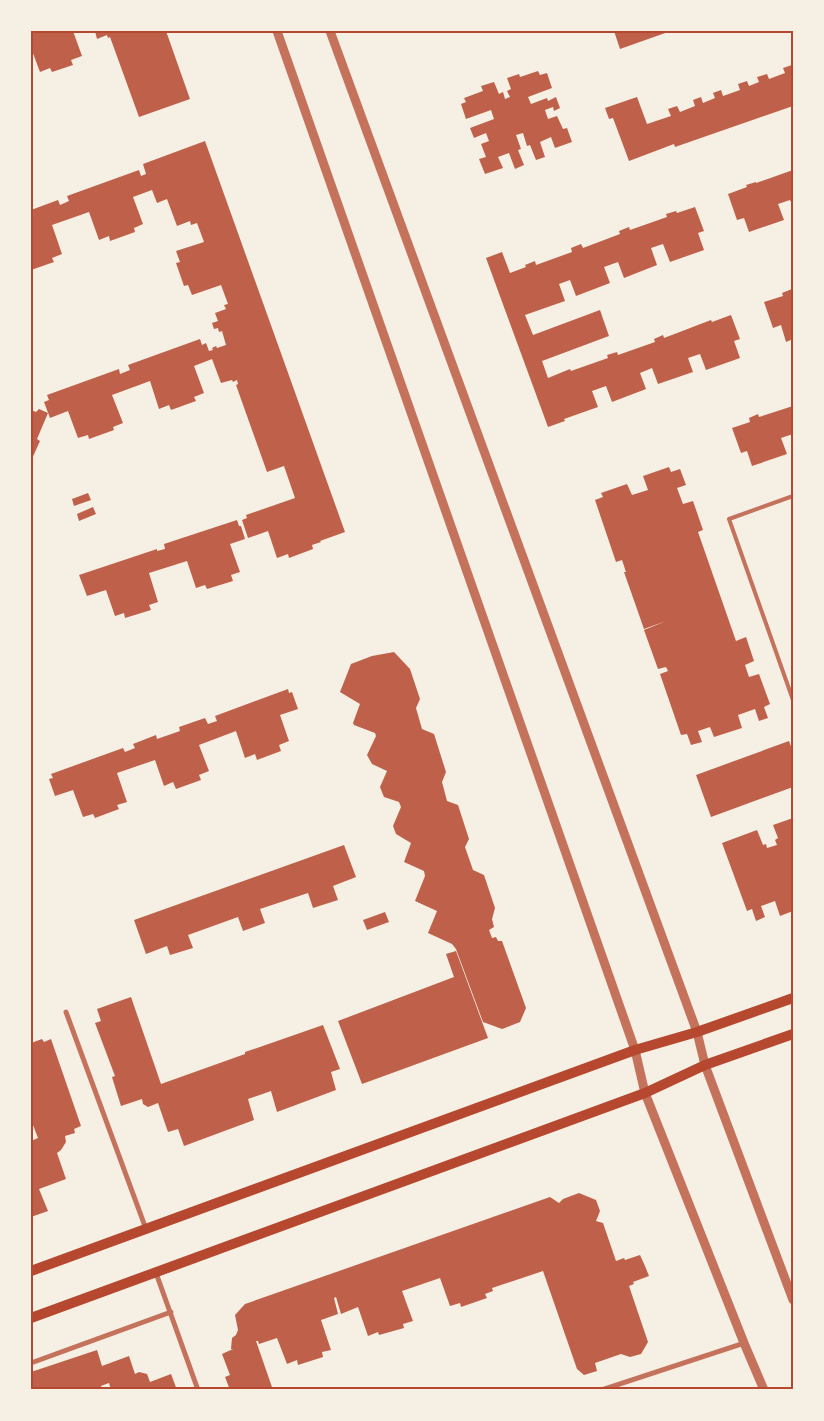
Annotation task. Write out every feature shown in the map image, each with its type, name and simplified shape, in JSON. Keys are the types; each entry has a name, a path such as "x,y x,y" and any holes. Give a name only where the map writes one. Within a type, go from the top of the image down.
{"main road":[{"path":"31,1270 635,1050 697,1032 793,998"},
{"path":"31,1318 645,1093 705,1065 793,1034"}],"street":[{"path":"277,31 635,1050 645,1093 764,1390"},
{"path":"330,31 697,1032 705,1065 793,1300"},
{"path":"66,1012 146,1229"},
{"path":"156,1273 198,1390"},
{"path":"31,1363 171,1312"},
{"path":"601,1390 744,1343"}],"lane":[{"path":"793,496 730,519 793,700"}],"building":[{"path":"31,31 73,31 82,56 71,60 73,65 52,72 50,68 40,72 31,48"},
{"path":"95,31 166,31 190,99 139,117 110,37 108,38 107,35 97,39"},
{"path":"614,31 668,31 668,32 620,49"},
{"path":"792,65 793,106 675,147 674,144 629,161 613,118 609,119 605,108 637,97 647,124 671,116 668,109 677,106 680,112 695,106 693,100 701,97 703,103 715,98 713,93 721,90 723,96 740,90 738,84 747,81 749,86 759,82 757,77 767,74 769,79 785,73 783,68"},
{"path":"538,71 540,75 547,73 552,88 528,97 531,104 547,98 548,101 556,97 560,108 554,111 553,107 545,110 548,119 557,116 563,129 567,128 572,142 555,148 551,137 540,142 545,157 536,160 530,145 527,146 523,133 516,135 521,149 518,150 524,165 515,169 509,153 498,157 503,168 485,174 479,159 486,157 481,144 489,141 486,133 474,138 470,128 494,119 491,110 466,119 461,104 466,102 464,98 483,91 481,86 494,82 499,94 503,92 505,99 510,97 507,91 511,89 507,78 519,74 520,77"},
{"path":"205,141 345,532 320,541 312,545 313,549 289,558 288,554 277,558 268,531 248,538 242,520 247,518 246,515 295,498 284,466 267,472 236,385 238,384 237,380 221,383 212,359 194,366 204,393 194,397 196,401 171,410 169,405 159,409 150,381 112,395 123,423 113,427 114,430 89,439 88,435 78,438 68,411 50,418 44,402 49,400 47,395 119,369 120,374 130,370 128,365 200,339 202,345 206,343 209,351 213,350 212,348 216,346 217,348 226,345 222,331 219,332 218,328 214,329 212,323 218,321 215,313 226,309 224,305 228,304 221,285 192,295 188,285 184,286 176,263 180,262 176,251 204,242 197,223 191,225 190,221 177,226 167,199 157,203 152,190 133,197 143,224 134,228 135,232 110,241 109,236 99,240 89,212 52,225 62,254 52,258 54,262 31,270 31,210 58,200 60,205 69,201 67,196 139,170 141,176 146,174 143,164"},
{"path":"793,170 793,206 790,200 778,204 784,220 749,232 744,218 737,220 728,194 747,187 746,185"},
{"path":"695,207 704,231 698,233 704,250 670,262 663,244 651,248 657,265 624,278 618,262 604,267 610,283 576,296 570,280 559,284 565,301 525,315 533,335 600,310 609,336 542,361 548,378 570,369 571,371 608,358 607,355 617,352 618,355 655,342 654,339 663,335 664,338 711,320 712,322 731,315 740,339 734,341 740,358 706,370 700,354 688,358 693,372 658,384 652,368 640,373 646,389 612,402 606,386 592,391 598,407 548,427 486,258 502,252 510,273 526,267 525,265 535,261 536,265 572,252 571,248 581,244 583,248 620,234 619,231 629,227 630,230 667,217 666,214 676,211 677,213"},
{"path":"792,289 793,339 786,342 781,325 773,328 764,302 783,296 782,293"},
{"path":"793,406 793,434 781,438 787,454 752,466 747,451 741,453 732,428 750,422 749,418 758,414 759,417"},
{"path":"39,409 48,413 37,439 40,441 31,461 31,410 36,412"},
{"path":"669,467 671,472 680,469 686,485 677,488 683,504 693,501 703,530 698,532 736,641 746,637 754,661 745,665 749,677 759,674 770,704 764,707 768,718 759,721 755,709 738,715 742,728 714,737 710,727 698,731 702,742 691,745 687,734 681,735 660,674 668,671 666,667 658,669 644,630 666,621 644,629 624,572 626,572 622,560 616,562 595,500 603,497 601,493 627,484 632,495 648,490 643,476"},
{"path":"88,493 91,500 74,506 72,499"},
{"path":"93,507 96,514 79,521 77,514"},
{"path":"237,520 245,539 230,544 240,572 231,575 233,581 207,589 205,585 196,588 187,561 149,573 158,602 149,605 151,610 125,618 124,613 115,616 106,590 87,596 79,575 157,549 157,551 165,549 164,544"},
{"path":"394,652 410,669 420,699 416,708 422,729 434,734 446,772 442,782 447,801 458,805 469,839 465,847 473,870 484,875 495,908 492,919 494,927 489,930 492,938 496,937 498,941 502,941 526,1008 520,1022 502,1029 483,1022 456,949 452,944 428,933 437,911 415,901 425,876 424,871 404,862 411,843 396,834 393,826 401,807 399,802 384,797 380,787 387,771 372,764 367,755 376,736 375,733 354,725 353,723 360,704 340,692 351,664 372,656"},
{"path":"288,689 289,693 292,692 298,709 280,715 289,741 279,745 281,751 257,760 255,754 245,758 236,731 199,745 209,771 199,775 201,780 176,789 173,782 164,786 155,760 117,773 127,802 117,805 119,809 95,818 93,814 83,817 73,790 55,796 49,779 53,778 51,774 123,748 125,752 135,748 133,744 156,735 157,739 180,731 179,727 205,718 208,724 217,721 215,716"},
{"path":"789,741 793,752 793,787 711,817 696,775"},
{"path":"793,818 793,911 780,916 775,901 761,906 765,917 756,921 752,909 747,911 722,843 757,830 763,845 766,844 767,848 777,845 775,840 778,838 773,825"},
{"path":"344,845 356,877 333,886 338,900 313,908 308,893 260,909 265,923 243,931 238,917 188,935 193,948 170,955 167,946 146,954 134,920"},
{"path":"385,912 389,922 367,930 363,920"},
{"path":"456,951 488,1038 362,1084 338,1021 454,977 446,954"},
{"path":"131,997 161,1084 323,1025 340,1069 331,1072 336,1090 277,1112 271,1091 248,1099 254,1120 184,1146 178,1129 168,1132 158,1103 148,1107 143,1104 142,1099 121,1106 112,1077 115,1076 95,1023 101,1021 97,1009"},
{"path":"42,1039 44,1042 51,1039 81,1126 74,1129 75,1133 65,1136 66,1142 57,1153 66,1179 39,1189 48,1211 31,1217 31,1141 38,1138 31,1120 31,1043"},
{"path":"579,1193 596,1200 600,1211 596,1221 603,1223 616,1261 640,1255 649,1276 633,1282 634,1284 629,1286 648,1342 641,1354 630,1357 621,1354 595,1363 597,1371 584,1375 577,1369 543,1271 492,1288 493,1291 485,1294 487,1298 461,1307 460,1303 450,1306 440,1278 402,1291 413,1321 403,1324 404,1328 379,1335 378,1332 368,1336 358,1307 341,1314 336,1297 334,1298 338,1314 321,1320 331,1350 322,1352 323,1357 298,1365 297,1360 287,1364 277,1338 259,1344 256,1341 273,1390 230,1390 225,1377 230,1375 222,1354 233,1349 231,1349 232,1338 238,1330 235,1315 245,1304 550,1197 559,1203 563,1199"},
{"path":"97,1350 102,1366 129,1356 135,1374 139,1372 147,1374 150,1382 171,1374 177,1390 111,1390 109,1383 101,1386 102,1390 31,1390 31,1372"}]}
